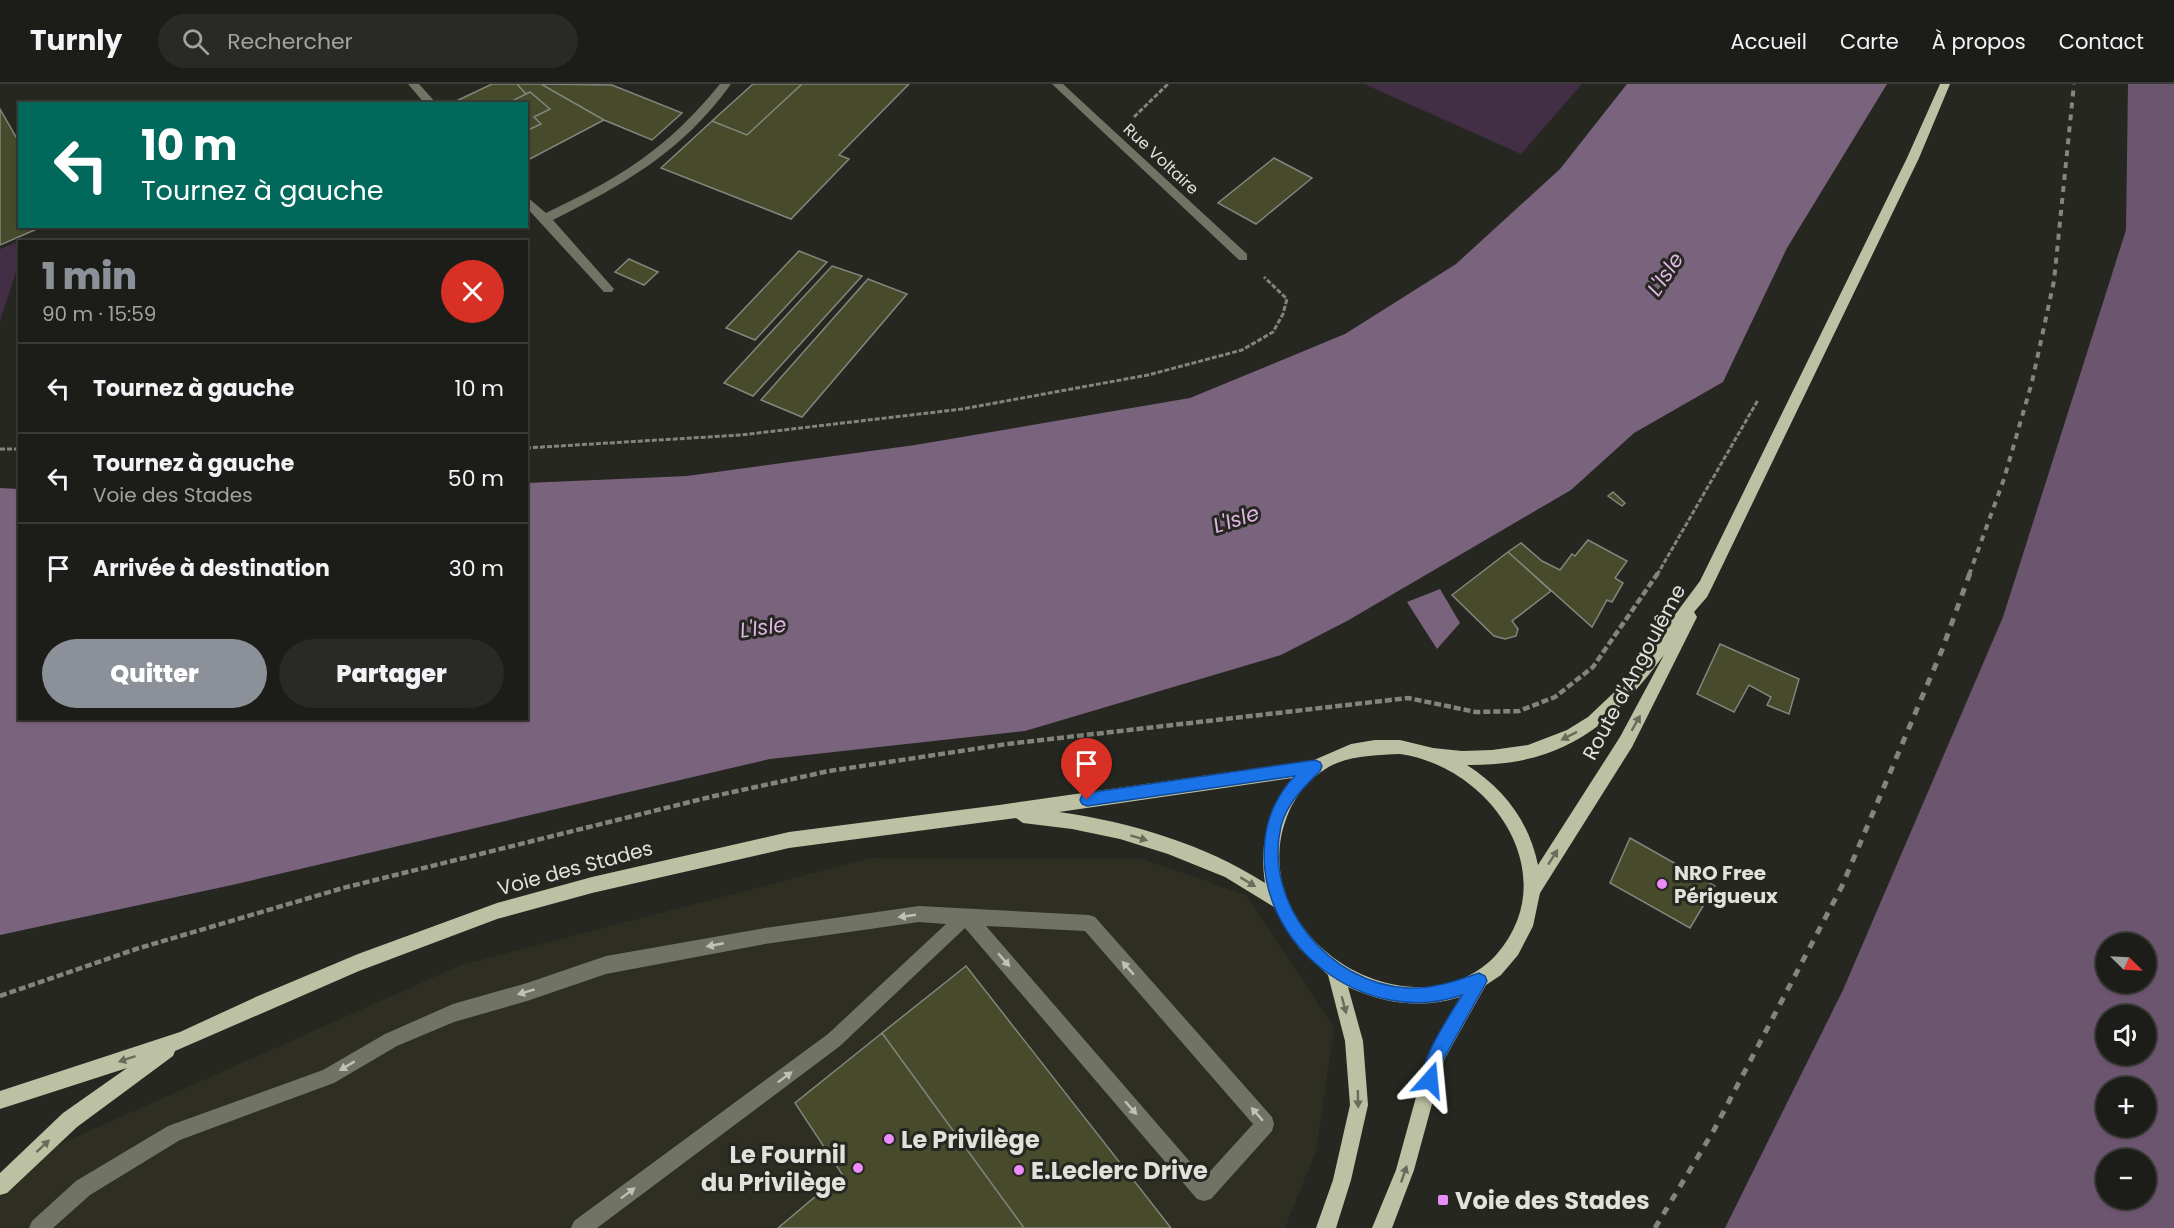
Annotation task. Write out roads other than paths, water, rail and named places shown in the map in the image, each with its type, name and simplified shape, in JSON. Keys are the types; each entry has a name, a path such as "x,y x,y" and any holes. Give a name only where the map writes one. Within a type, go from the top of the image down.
{"main road":[{"path":"1706,585 1908,169 1945,84"},
{"name":"Route d'Angoulême","path":"1436,756 1478,758 1517,756 1575,734 1602,714 1634,681 1706,585"},
{"name":"Route d'Angoulême","path":"1533,888 1626,742 1706,585"},
{"path":"1372,747 1404,747 1436,756 1466,772 1494,794 1515,822 1528,854 1533,888 1526,925 1508,957 1479,981 1445,993 1408,996 1370,988 1335,970 1311,950 1298,934 1278,901 1270,861 1274,824 1290,791 1315,766 1343,753 1372,747"},
{"name":"Voie des Stades","path":"0,1100 182,1040 264,1002 358,963 497,911 603,883 789,840 999,813 1315,766"},
{"name":"Voie des Stades","path":"999,813 1060,819 1122,832 1173,848 1216,864 1278,901"},
{"path":"1326,1228 1342,1180 1359,1106 1354,1041 1335,970"},
{"path":"1382,1228 1406,1170 1436,1057 1479,981"},
{"name":"Voie des Stades","path":"0,1186 70,1120 182,1040"}],"street":[{"path":"412,84 430,102"},
{"path":"545,219 620,181 672,143 701,116 726,84"},
{"name":"Rue Voltaire","path":"1057,84 1243,257"},
{"path":"528,202 608,289"},
{"path":"39,1228 83,1188 174,1133 328,1077 391,1040 453,1013 527,992 606,965 765,936 919,914 966,916 1089,923 1265,1124 1204,1192 966,916"},
{"path":"581,1228 834,1040 966,916"}],"water":[{"name":"L'Isle","path":"1627,84 1887,84 1787,248 1723,382 1634,433 1571,490 1347,621 1281,655 1025,731 770,759 232,885 0,935 0,488 18,489 18,720 528,720 528,483 687,476 915,445 1190,398 1345,334 1456,264 1560,169"},
{"path":"1440,589 1460,623 1437,649 1407,602"}],"railway":[{"path":"1969,575 2004,479 2032,382 2054,281 2074,84"},
{"path":"1655,1228 1714,1130 1842,886 1942,650 1970,573"}],"place":[{"name":"NRO Free Périgueux","path":"1662,884"},
{"name":"Le Privilège","path":"889,1139"},
{"name":"Le Fournil du Privilège","path":"858,1168"},
{"name":"E.Leclerc Drive","path":"1019,1170"},
{"name":"Voie des Stades","path":"1443,1200"}]}
